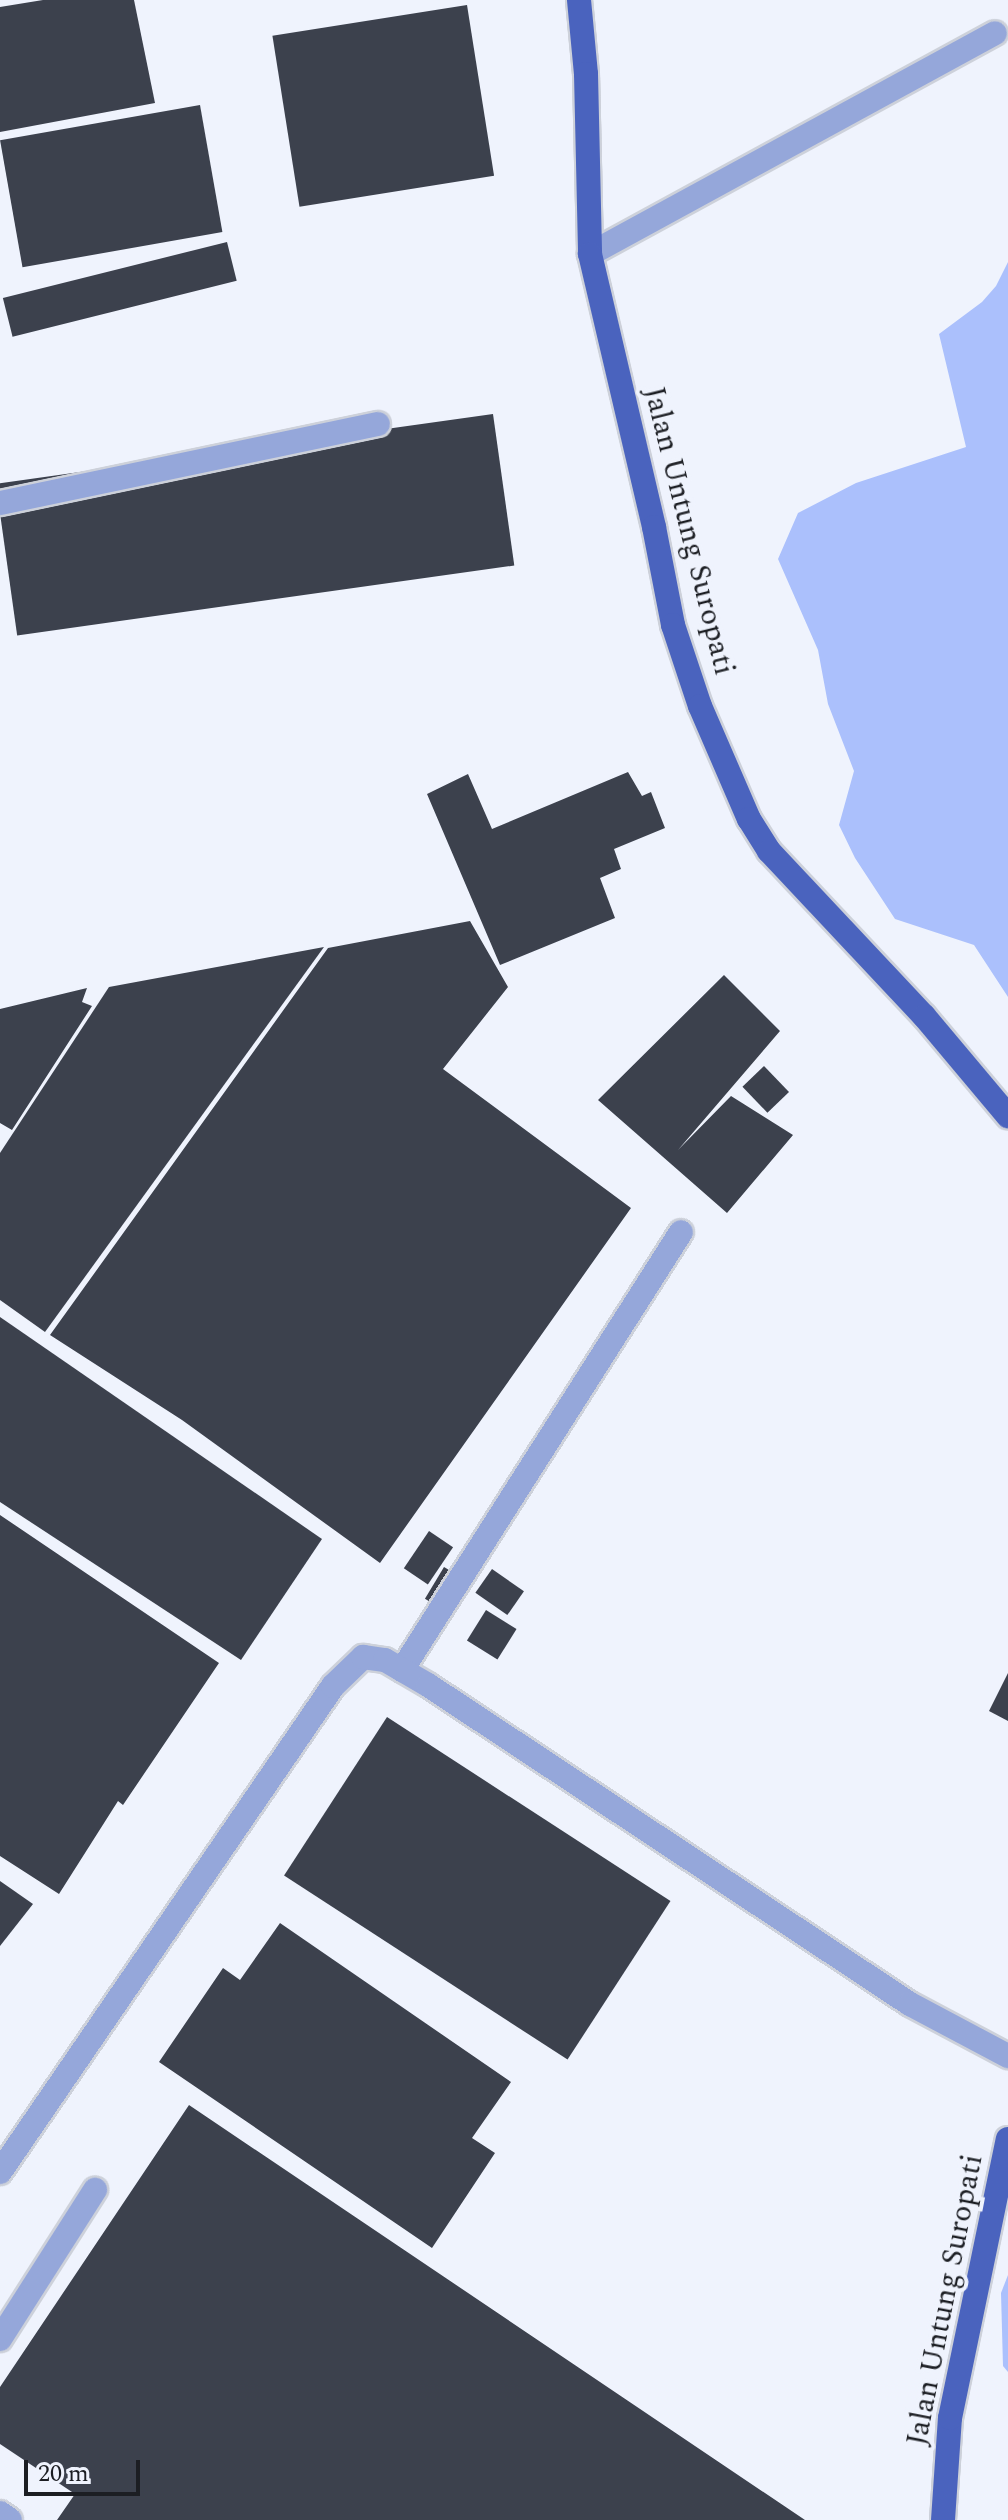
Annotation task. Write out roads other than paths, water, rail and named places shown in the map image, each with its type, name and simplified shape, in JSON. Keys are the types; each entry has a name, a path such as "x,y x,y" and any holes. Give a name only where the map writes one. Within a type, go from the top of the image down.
{"main road":[{"name":"Jalan Untung Suropati","path":"579,0 586,74 590,254 654,527 673,625 700,706 749,819 769,851 924,1016 1008,1116"},
{"name":"Jalan Untung Suropati","path":"943,2520 950,2418 1008,2139"}],"lane":[{"path":"590,254 995,33"},
{"path":"0,503 378,424"},
{"path":"402,1670 681,1232"},
{"path":"0,2172 333,1686 363,1657 385,1660 402,1670 910,2004 1008,2056"},
{"path":"0,2339 95,2190"},
{"path":"0,2513 10,2520"}]}
